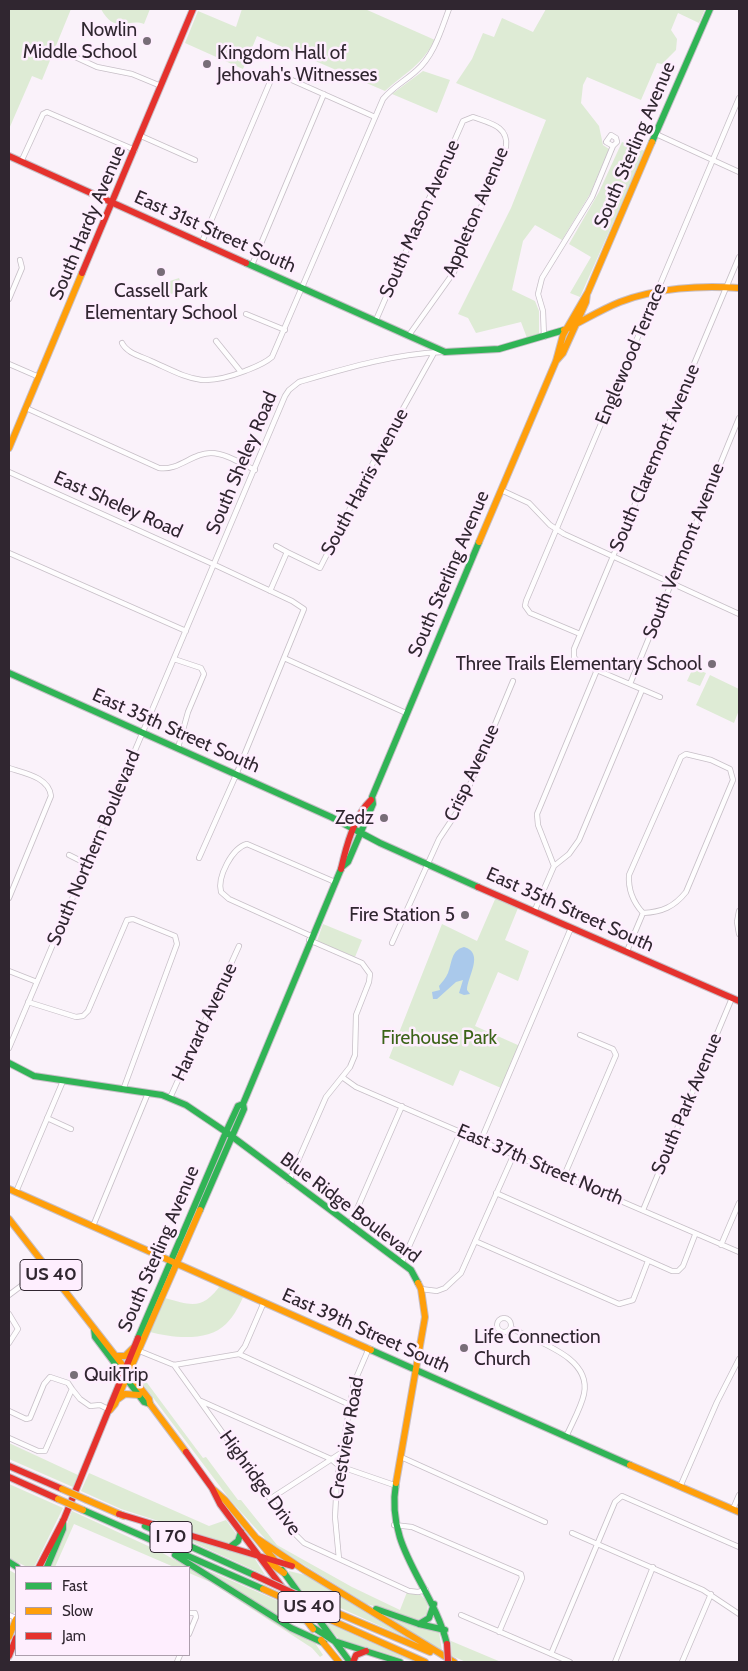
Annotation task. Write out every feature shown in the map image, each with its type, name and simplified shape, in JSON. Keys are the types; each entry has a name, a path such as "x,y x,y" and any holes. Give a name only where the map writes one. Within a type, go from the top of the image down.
{"main road":[{"name":"South Hardy Avenue","path":"9,448 193,9"},
{"name":"South Sterling Avenue","path":"174,1260 244,1109 243,1104 310,938 342,867 342,860 358,830 368,802 371,800 406,713 556,361 568,328 588,292 710,9"},
{"name":"East 31st Street South","path":"9,156 445,352"},
{"path":"568,328 597,315 621,301 698,287 727,286 739,288"},
{"name":"South Sterling Avenue","path":"556,361 563,353 585,306 588,292"},
{"path":"585,306 589,313 597,315"},
{"name":"South Sheley Road","path":"445,352 491,352 568,328"},
{"path":"547,336 558,338 561,345"},
{"name":"East 35th Street South","path":"9,672 534,912 739,1001"},
{"name":"Blue Ridge Boulevard","path":"9,1063 34,1076 170,1098 232,1136 289,1181 411,1270 421,1290 425,1317 396,1486 394,1525 400,1547 434,1604 445,1630 448,1662"},
{"name":"South Sterling Avenue","path":"64,1520 110,1410 118,1399 126,1373 226,1132 238,1106 243,1104"},
{"name":"East 39th Street South","path":"9,1190 174,1260 566,1437 736,1510"},
{"name":"US 40","path":"9,1219 12,1228 116,1356 139,1395 150,1404 212,1488 220,1504 258,1556 339,1662"},
{"name":"US 40","path":"94,1329 95,1337 149,1399 150,1404"},
{"path":"116,1356 125,1356 136,1349"},
{"name":"South Sterling Avenue","path":"110,1410 110,1402 126,1373"},
{"path":"118,1399 125,1394 139,1395"},
{"name":"I 70","path":"9,1466 120,1514 321,1606 454,1662"},
{"name":"I 70","path":"9,1477 426,1662"},
{"name":"US 40","path":"212,1488 225,1500 275,1560 334,1641 352,1662"},
{"path":"120,1514 304,1570"},
{"path":"40,1566 64,1520"},
{"path":"47,1566 63,1529 64,1520"},
{"path":"230,1547 238,1541 241,1532"},
{"path":"258,1539 304,1570 454,1662"},
{"path":"165,1547 185,1562 291,1628 324,1643"},
{"path":"258,1556 284,1573"},
{"path":"279,1583 284,1573 294,1567"},
{"path":"357,1602 392,1616 445,1630"},
{"path":"420,1624 429,1618 434,1604"},
{"path":"311,1626 318,1618"},
{"path":"9,1637 14,1621"},
{"path":"291,1628 311,1626 334,1641 400,1662"},
{"path":"9,1656 15,1641"},
{"path":"352,1662 356,1654 366,1651"}],"street":[{"path":"122,343 130,351 202,381 218,380 266,363 272,357 383,99 392,89 417,71 427,59 449,9"},
{"path":"60,50 97,67 132,74 161,86"},
{"path":"202,242 273,75 276,73 375,117"},
{"path":"252,265 324,94"},
{"name":"Englewood Terrace","path":"580,634 527,610 526,601 739,98"},
{"path":"21,162 42,114 47,112 135,150"},
{"name":"South Mason Avenue","path":"376,320 431,190 463,121 473,117 500,128 506,137"},
{"path":"656,134 739,172"},
{"path":"141,136 195,160"},
{"name":"Appleton Avenue","path":"409,335 454,272 506,147 506,137"},
{"path":"547,336 538,294 542,278 592,197 613,146"},
{"name":"South Claremont Avenue","path":"597,670 575,658 574,650 739,257"},
{"path":"9,300 22,268 20,260"},
{"path":"246,314 285,330"},
{"path":"216,341 241,372"},
{"name":"South Sheley Road","path":"215,565 285,396 294,385 379,359 445,352"},
{"name":"South Harris Avenue","path":"288,552 320,568 375,459 434,353"},
{"path":"9,364 39,376"},
{"path":"26,408 159,468 172,468 212,453 255,470"},
{"name":"South Vermont Avenue","path":"630,684 739,418"},
{"name":"East Sheley Road","path":"9,472 215,565 304,609 284,658"},
{"path":"501,490 528,503 556,530 739,614"},
{"path":"270,591 288,552 276,546"},
{"path":"9,553 186,631"},
{"name":"South Northern Boulevard","path":"9,1048 215,565"},
{"path":"199,858 236,775 284,658 406,713"},
{"path":"174,659 201,668 204,674 188,712 178,748"},
{"path":"554,866 538,825 537,814 597,670 660,697"},
{"name":"Crisp Avenue","path":"427,863 439,838 461,806 513,681"},
{"path":"534,912 554,866 569,854 580,840 642,690"},
{"path":"682,755 693,755 711,760 730,770 733,775 686,892 678,902 667,909 643,913 629,890 630,875 682,755"},
{"path":"9,768 43,781 49,788 50,801 9,898"},
{"path":"289,1181 326,1097 350,1067 355,1055 356,1015 369,982 369,971 362,963 229,899 222,893 220,880 236,850 241,846 251,845 335,882"},
{"path":"69,855 87,864"},
{"path":"392,943 427,863"},
{"path":"739,911 737,922 739,934"},
{"path":"627,952 643,913"},
{"path":"28,1002 76,1017 86,1014 128,920 133,919 173,934 177,939 177,944 123,1090"},
{"path":"481,1140 571,928"},
{"name":"Harvard Avenue","path":"170,1098 239,946"},
{"path":"9,971 37,982"},
{"name":"South Park Avenue","path":"642,1210 732,998"},
{"path":"564,1176 616,1053 580,1035"},
{"name":"East 37th Street North","path":"342,1077 356,1086 642,1210 695,1235 739,1252"},
{"path":"16,1192 63,1081"},
{"name":"Harvard Avenue","path":"93,1226 148,1093"},
{"path":"350,1225 402,1106"},
{"path":"47,1118 71,1129"},
{"path":"402,1262 461,1131"},
{"path":"421,1290 437,1291 452,1283 462,1273 514,1154"},
{"path":"496,1193 648,1261 678,1271 683,1266 695,1235"},
{"path":"722,1245 739,1202"},
{"path":"475,1241 619,1304 633,1300 648,1261"},
{"path":"9,1295 46,1268"},
{"path":"239,1354 246,1346 264,1302"},
{"path":"9,1314 18,1329 9,1342"},
{"path":"511,1328 573,1360 583,1377 584,1395 566,1437"},
{"name":"Crestview Road","path":"338,1559 335,1502 339,1466 356,1376 369,1348"},
{"path":"136,1349 174,1365 239,1354 350,1405"},
{"path":"680,1487 717,1402 739,1359"},
{"name":"Highridge Drive","path":"174,1365 270,1499 302,1540 338,1559 409,1591 418,1592 426,1590"},
{"path":"9,1411 26,1419 30,1418 44,1384 50,1377 68,1383 80,1399 90,1406 100,1405 110,1410"},
{"path":"9,1438 38,1451 45,1451 72,1389"},
{"path":"199,1400 331,1459 339,1466 396,1486"},
{"path":"270,1499 341,1453"},
{"path":"401,1457 545,1522"},
{"path":"736,1510 739,1495"},
{"path":"551,1654 615,1502 622,1496 739,1546"},
{"path":"394,1525 412,1527 518,1572 522,1578 499,1632"},
{"path":"572,1533 711,1594 739,1614"},
{"path":"615,1662 653,1568"},
{"path":"682,1662 711,1594"},
{"path":"190,1613 195,1613 196,1617 190,1632"},
{"path":"9,1615 14,1621"},
{"path":"461,1615 570,1662"}],"green space":[{"path":"9,9 71,9 42,80 32,76 9,129"},
{"path":"101,9 150,9 144,24 117,24 106,17"},
{"path":"242,9 365,9 435,40 424,57 385,91 257,36 243,69 185,43 198,11 236,27"},
{"path":"546,9 705,9 699,23 678,13 671,30 677,39 676,50 662,64 657,63 641,100 587,77 583,85 581,103 599,126 603,145 609,149 590,194 562,240 535,225 523,241 512,290 535,301 539,311 539,334 527,338 521,322 476,333 468,318 458,314 511,208 546,120 456,83 472,59 483,33 494,37 502,18 533,32"},
{"path":"423,71 450,80 437,113 392,94"},
{"path":"622,142 645,151 580,297 570,293 591,257 569,244 599,192"},
{"path":"179,278 182,286 180,291 168,295 164,283"},
{"path":"693,668 706,673 700,686 687,681"},
{"path":"710,675 739,689 739,710 734,723 696,705"},
{"name":"Firehouse Park","path":"496,897 518,908 505,940 529,951 518,981 498,972 475,1026 520,1046 501,1088 460,1070 453,1086 389,1058 442,924 477,941"},
{"path":"323,924 362,940 355,957 317,941"},
{"path":"222,1283 245,1293 232,1317 219,1330 210,1334 190,1337 169,1336 150,1332 165,1298 183,1303 197,1304 209,1298"},
{"path":"136,1368 203,1458 206,1457 238,1500 241,1500 277,1545 352,1587 400,1610 407,1592 421,1595 428,1602 427,1614 418,1620 367,1604 269,1543 231,1501 136,1375"},
{"path":"9,1443 78,1475 73,1487 9,1459"},
{"path":"89,1473 209,1526 226,1520 237,1535 232,1542 227,1543 121,1509 81,1491"},
{"path":"9,1484 63,1508 34,1566 25,1566 9,1558"},
{"path":"72,1511 159,1551 185,1566 172,1566 74,1524 55,1566 50,1566"},
{"path":"157,1526 255,1559 265,1575"},
{"path":"190,1569 307,1638 307,1640 315,1643 323,1655 320,1657 312,1648 210,1582 190,1573"},
{"path":"9,1570 15,1573 15,1611 13,1614 9,1613"},
{"path":"207,1570 290,1606 305,1625 279,1617"},
{"path":"289,1571 305,1575 407,1638 298,1589"},
{"path":"385,1616 439,1632 442,1651"},
{"path":"323,1621 415,1662 339,1639"},
{"path":"451,1641 501,1662 466,1662 452,1656"}],"water":[{"path":"464,947 470,950 474,960 467,990 470,994 464,995 459,993 463,980 456,982 437,999 433,999 432,992 440,990 439,986 447,975 454,954"}],"traffic: fast":[{"path":"652,142 710,9"},
{"path":"246,263 445,352 499,349 564,330"},
{"path":"342,867 348,862 373,804 372,797 479,542"},
{"path":"9,673 331,817 380,843 478,887"},
{"path":"200,1210 244,1109 243,1104 341,869"},
{"path":"9,1063 34,1076 162,1095 186,1105 226,1132 411,1270 418,1283"},
{"path":"138,1338 226,1132 238,1106 243,1104"},
{"path":"94,1329 95,1337 144,1402 150,1404"},
{"path":"371,1350 630,1465"},
{"path":"396,1483 394,1506 397,1528 403,1547 431,1603 447,1644"},
{"path":"83,1510 263,1589"},
{"path":"47,1566 63,1529 63,1521"},
{"path":"145,1526 254,1575"},
{"path":"230,1547 238,1541 241,1532"},
{"path":"175,1555 291,1628 324,1643"},
{"path":"9,1562 15,1566"},
{"path":"282,1570 301,1596"},
{"path":"419,1624 429,1618 434,1604"},
{"path":"376,1609 419,1624 445,1630"},
{"path":"313,1612 350,1662"},
{"path":"311,1626 334,1641 400,1662"}],"traffic: slow":[{"path":"479,542 556,361 563,335 588,292 652,142"},
{"path":"9,448 82,273"},
{"path":"564,330 613,305 648,293 694,287 739,288"},
{"path":"556,361 563,353 586,302 587,294"},
{"path":"9,1189 371,1350"},
{"path":"110,1410 115,1404 200,1210"},
{"path":"9,1219 149,1399 150,1404 186,1452"},
{"path":"396,1483 425,1317 421,1289 418,1283"},
{"path":"116,1356 125,1356 133,1348"},
{"path":"118,1399 125,1394 139,1395"},
{"path":"630,1465 739,1512"},
{"path":"62,1489 87,1500"},
{"path":"214,1490 225,1500 276,1562"},
{"path":"58,1499 83,1510"},
{"path":"87,1500 124,1516"},
{"path":"258,1539 304,1570 454,1662"},
{"path":"266,1560 284,1573"},
{"path":"263,1589 333,1621"},
{"path":"294,1604 313,1629"},
{"path":"321,1606 430,1652"},
{"path":"333,1621 425,1662"},
{"path":"9,1637 15,1622"},
{"path":"321,1640 339,1662"}],"traffic: jam":[{"path":"82,273 193,9"},
{"path":"9,156 246,263"},
{"path":"341,869 355,823 371,800"},
{"path":"478,887 739,1001"},
{"path":"40,1566 64,1519 138,1338"},
{"path":"186,1452 212,1488 220,1504 282,1587"},
{"path":"9,1466 62,1489"},
{"path":"9,1477 58,1499"},
{"path":"119,1514 292,1566"},
{"path":"254,1575 321,1606"},
{"path":"9,1656 15,1641"},
{"path":"447,1644 448,1662"},
{"path":"353,1662 356,1655 366,1651"}],"place":[{"name":"Nowlin Middle School","path":"147,41"},
{"name":"Kingdom Hall of Jehovah's Witnesses","path":"207,64"},
{"name":"Cassell Park Elementary School","path":"161,272"},
{"name":"Three Trails Elementary School","path":"712,664"},
{"name":"Zedz","path":"384,818"},
{"name":"Fire Station 5","path":"465,915"},
{"name":"Life Connection Church","path":"464,1348"},
{"name":"QuikTrip","path":"74,1375"}]}
